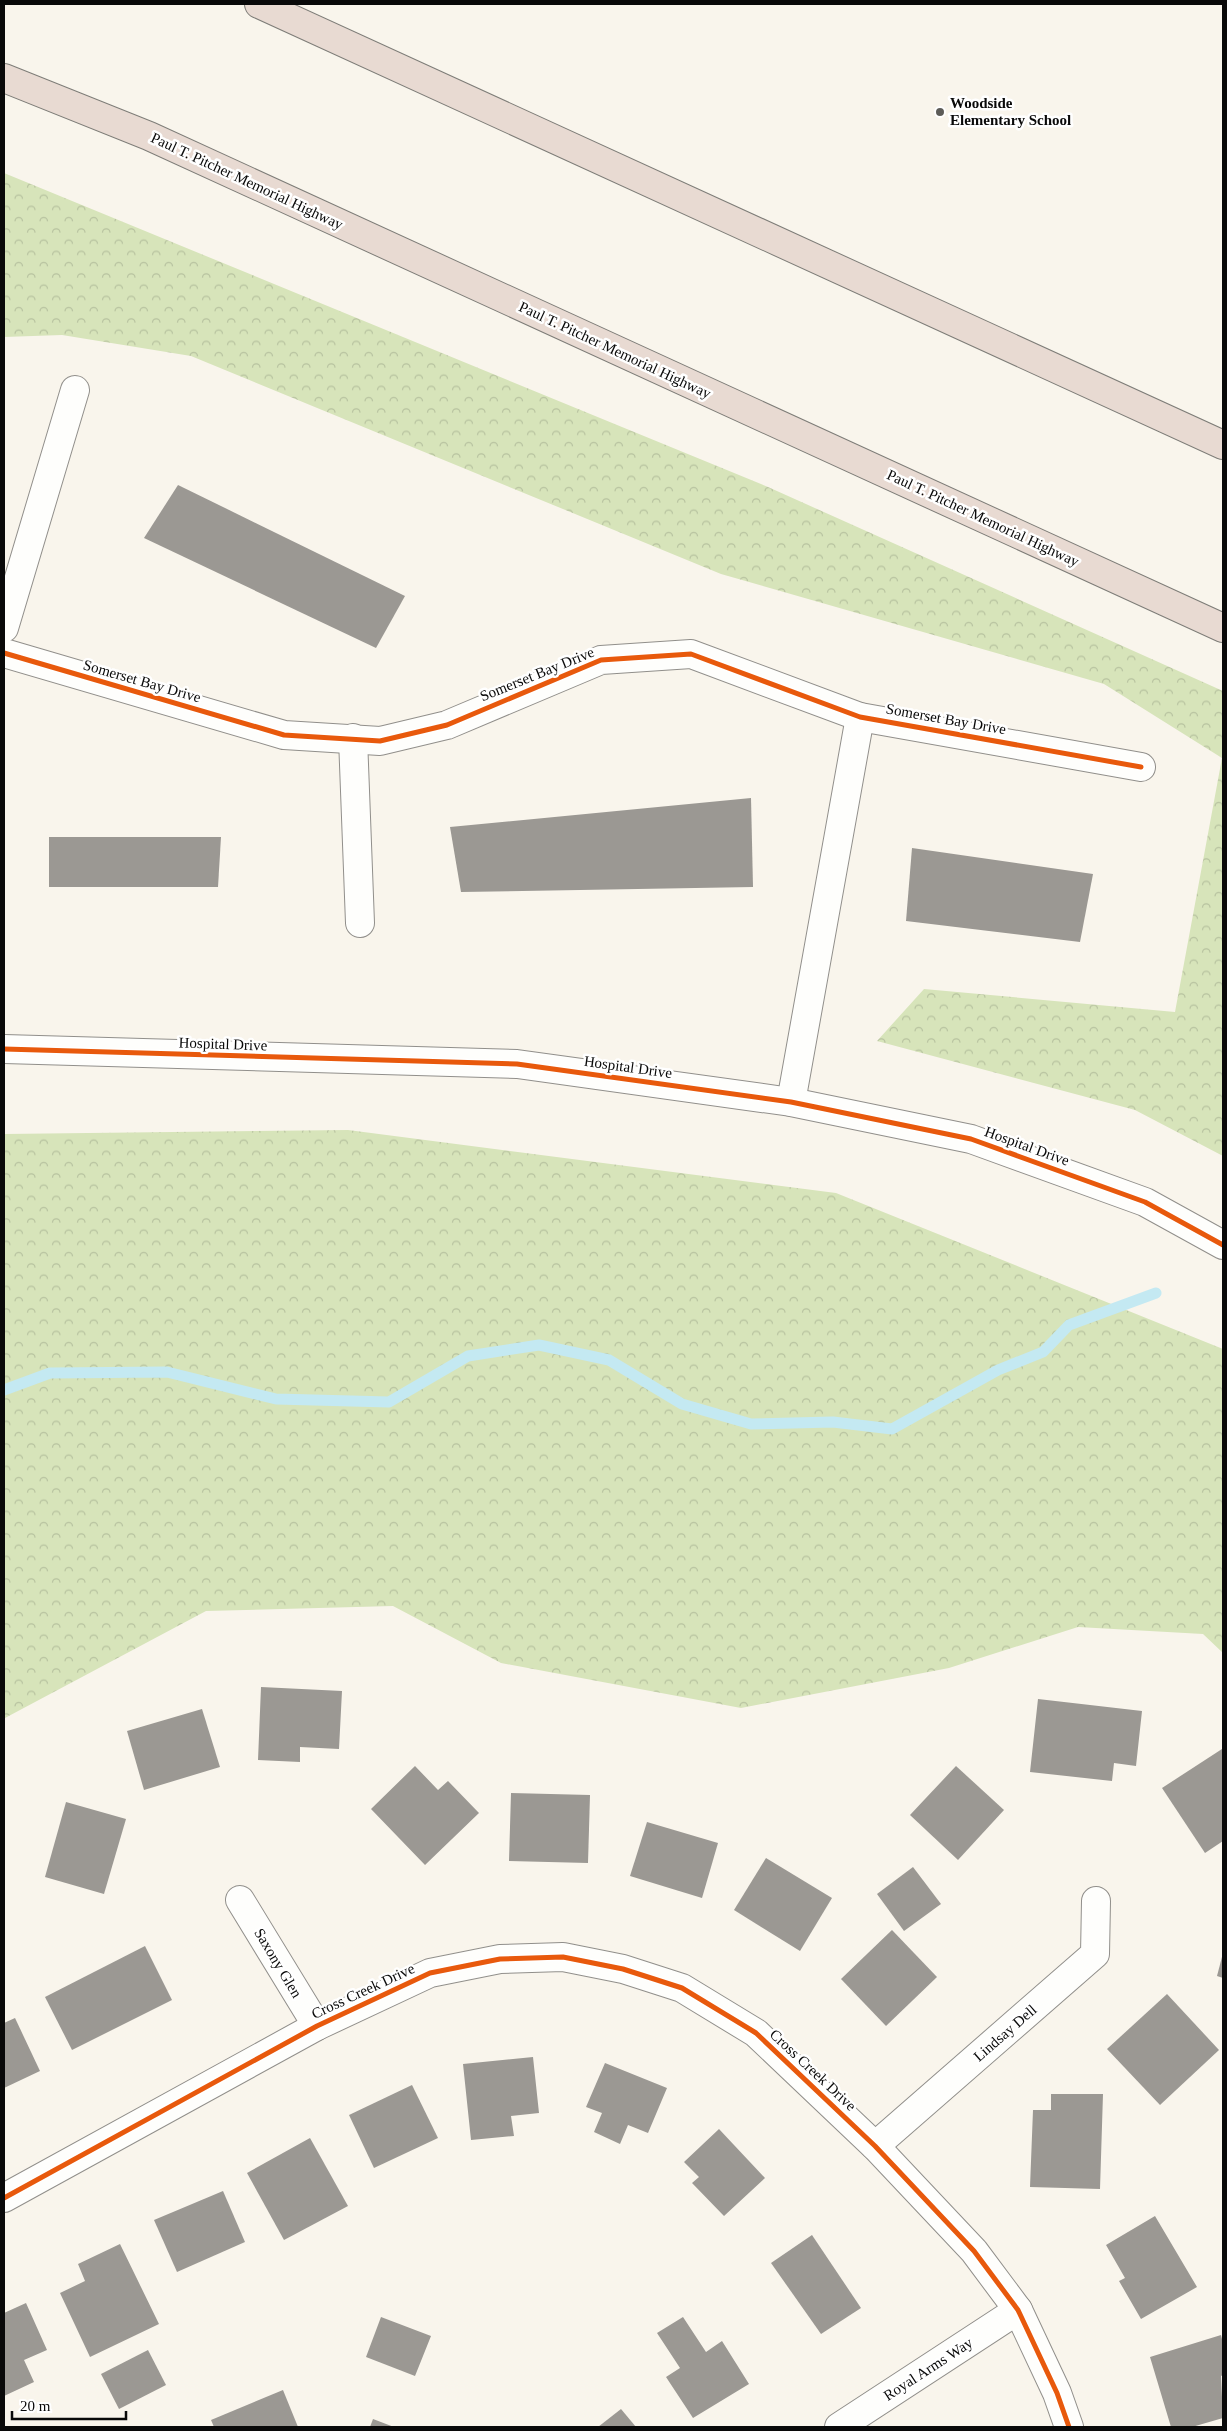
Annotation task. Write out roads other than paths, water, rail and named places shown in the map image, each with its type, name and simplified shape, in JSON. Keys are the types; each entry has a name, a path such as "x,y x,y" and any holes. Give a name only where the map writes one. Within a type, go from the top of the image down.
{"highway":[{"path":"259,4 1223,445"},
{"name":"Paul T. Pitcher Memorial Highway","path":"4,78 149,136 1223,628"},
{"path":"4,98 149,136"}],"street":[{"path":"4,628 75,390"},
{"name":"Somerset Bay Drive","path":"4,653 284,735 380,741 447,725 601,660 691,654 860,717 1141,767"},
{"path":"791,1102 860,717"},
{"path":"353,738 360,923"},
{"name":"Hospital Drive","path":"4,1049 517,1064 791,1102 970,1139 1145,1202 1223,1245"},
{"name":"Saxony Glen","path":"240,1900 316,2026"},
{"name":"Lindsay Dell","path":"875,2146 1095,1954 1096,1901"},
{"name":"Cross Creek Drive","path":"4,2198 316,2026 430,1973 500,1959 563,1957 623,1969 682,1988 756,2033 875,2146 974,2250 1018,2310 1057,2393 1069,2427"},
{"name":"Royal Arms Way","path":"839,2427 1018,2310"}],"waterway":[{"path":"4,1390 50,1373 167,1372 276,1399 389,1402 468,1356 539,1345 609,1360 682,1404 751,1424 833,1422 892,1429 998,1370 1043,1352 1069,1325 1156,1293"}],"place":[{"name":"Woodside Elementary School","path":"940,112"}]}
